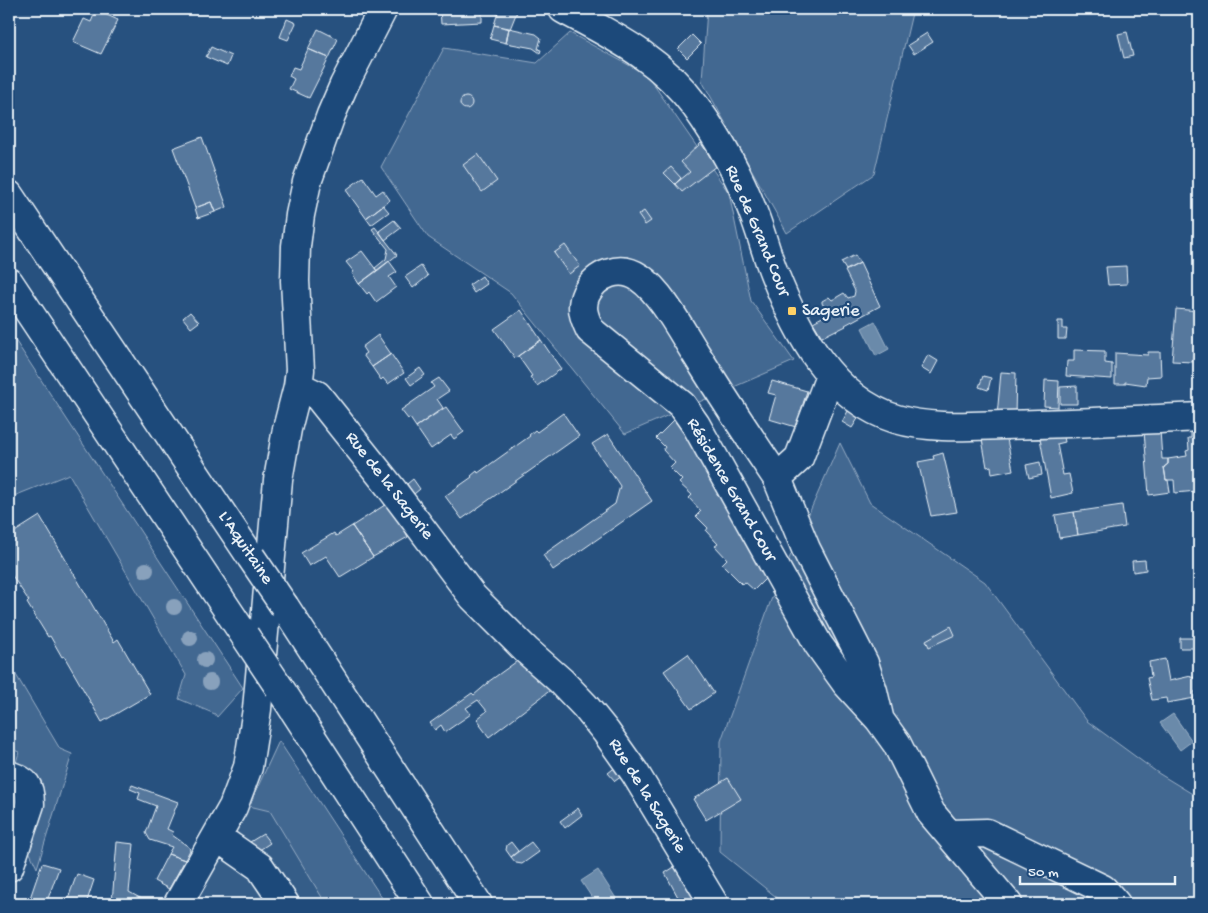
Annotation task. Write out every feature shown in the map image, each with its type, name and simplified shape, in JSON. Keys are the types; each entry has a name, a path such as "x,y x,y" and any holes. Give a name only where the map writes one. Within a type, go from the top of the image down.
{"main road":[{"path":"178,904 233,806 248,767 258,709 278,480 298,386 300,356 296,312 296,246 307,182 319,145 340,93 383,9"},
{"name":"Rue de Grand Cour","path":"563,9 626,42 654,62 679,86 696,108 741,185 753,212 774,274 809,348 830,376 858,399 881,413 896,419 952,426 1030,425 1199,417"},
{"name":"L'Aquitaine","path":"9,195 285,608 478,904"},
{"name":"Résidence Grand Cour","path":"879,719 864,663 806,549 778,478 727,404 656,293 639,277 624,272 606,273 592,283 582,305 583,316 590,330 682,404 696,425 818,644 846,683 879,719 897,744 932,813 1008,904"},
{"path":"9,282 279,687 420,904"},
{"path":"778,478 799,458 830,376"},
{"name":"Rue de la Sagerie","path":"298,386 317,395 391,488 473,597 585,706 606,732 634,773 714,904"},
{"path":"9,775 22,780 28,787 30,804 9,867"},
{"path":"949,834 987,833 1103,889 1116,904"},
{"path":"217,837 260,867 285,904"}],"shaded area":[{"path":"707,9 913,9 874,174 787,233 702,81"},
{"path":"570,33 647,75 729,193 751,301 794,361 625,434 511,293 428,237 381,167 444,48 537,63"},
{"path":"875,321 889,349 876,356 862,328"},
{"path":"9,331 243,688 217,717 215,714 179,699 186,675 69,474 9,498"},
{"path":"840,443 870,503 985,582 1087,721 1158,773 1199,798 1199,904 785,904 720,852 721,741 771,600"},
{"path":"9,663 60,749 72,754 37,868 24,840 14,770 19,752 9,748"},
{"path":"1173,714 1192,741 1180,750 1160,723"},
{"path":"279,741 386,904 326,904 270,811 249,806"},
{"path":"249,806 270,811 326,904 195,904"},
{"path":"598,870 619,903 596,904 581,881"}],"building":[{"path":"440,9 482,9 482,22 441,24"},
{"path":"499,9 518,9 510,29 494,25"},
{"path":"96,10 118,20 101,54 73,42 84,19 91,22"},
{"path":"287,19 296,23 288,40 280,37"},
{"path":"494,25 509,28 506,43 490,39"},
{"path":"509,28 536,34 541,38 538,49 541,50 540,53 533,48 506,43"},
{"path":"318,29 338,39 329,58 308,49"},
{"path":"1127,32 1133,56 1124,58 1118,34"},
{"path":"927,33 933,42 914,54 908,45"},
{"path":"692,35 701,44 687,58 678,49"},
{"path":"211,47 231,56 227,66 206,57"},
{"path":"308,49 329,58 309,98 289,89 294,79 289,76 293,67 299,69"},
{"path":"464,97 468,97 472,103 468,109 464,109 460,105 460,101"},
{"path":"202,137 227,207 215,212 211,202 195,208 173,148"},
{"path":"701,143 716,166 682,192 675,184 690,172 681,162"},
{"path":"478,154 497,181 482,192 463,165"},
{"path":"671,167 681,178 675,184 664,173"},
{"path":"363,177 376,195 383,190 390,200 366,218 346,190"},
{"path":"211,202 215,212 198,218 195,208"},
{"path":"383,205 389,212 371,225 366,218"},
{"path":"644,211 651,221 645,225 638,215"},
{"path":"394,220 401,228 385,240 379,231"},
{"path":"375,227 397,255 377,271 375,268 386,259 388,249 372,229"},
{"path":"565,245 580,266 569,274 554,253"},
{"path":"362,251 377,271 359,284 352,273 354,272 346,262"},
{"path":"855,255 860,263 846,270 841,262"},
{"path":"389,261 397,272 389,277 396,287 376,302 369,292 367,294 359,284"},
{"path":"860,263 880,306 846,326 822,337 813,322 828,314 822,301 829,297 832,300 844,293 848,298 854,296 855,291 845,271"},
{"path":"421,266 428,276 413,288 405,277"},
{"path":"1126,266 1127,284 1108,285 1106,267"},
{"path":"482,276 487,284 474,293 469,285"},
{"path":"1176,309 1199,311 1199,347 1194,346 1193,362 1172,361"},
{"path":"521,310 541,340 515,358 494,329"},
{"path":"190,312 199,322 191,328 183,318"},
{"path":"1058,321 1063,321 1063,329 1067,329 1066,339 1058,339"},
{"path":"378,335 391,354 372,367 363,355 366,353 362,347"},
{"path":"541,340 561,369 537,386 518,356"},
{"path":"1074,350 1105,351 1105,363 1112,364 1112,379 1066,376 1067,361 1074,361"},
{"path":"1148,352 1160,352 1161,376 1147,377 1146,385 1125,382 1125,384 1115,384 1115,353 1148,355"},
{"path":"391,354 404,373 388,384 383,378 381,380 372,367"},
{"path":"928,355 938,361 931,374 921,368"},
{"path":"420,368 425,375 411,385 406,378"},
{"path":"1001,372 1016,373 1015,416 997,416"},
{"path":"983,376 991,378 988,390 979,387"},
{"path":"439,378 449,391 437,399 443,408 416,427 401,410 434,387 431,383"},
{"path":"1045,380 1059,381 1058,407 1044,406"},
{"path":"772,381 807,391 796,427 769,419 776,395 768,393"},
{"path":"1077,386 1077,404 1060,404 1060,387"},
{"path":"446,407 464,432 454,439 451,435 431,449 416,427"},
{"path":"848,411 859,417 852,428 842,422"},
{"path":"563,413 579,436 462,519 445,496 472,477 477,471 478,473 530,436 535,430 537,432"},
{"path":"674,420 683,430 772,572 754,590 745,582 742,584 722,564 727,559 715,546 718,544 706,531 708,528 696,516 701,511 689,498 692,495 679,483 682,480 670,468 675,463 663,450 665,447 656,438"},
{"path":"1191,429 1198,429 1199,480 1196,481 1197,491 1175,493 1174,480 1166,480 1164,467 1168,464 1168,459 1187,456 1186,451 1189,450 1188,438 1191,438"},
{"path":"1160,430 1162,459 1168,459 1168,464 1164,467 1170,492 1149,495 1144,431"},
{"path":"1039,433 1063,433 1065,442 1057,444 1063,475 1069,474 1073,493 1051,498"},
{"path":"608,434 652,501 553,570 543,555 615,504 620,486 592,444"},
{"path":"981,434 1006,434 1013,470 992,474 991,466 987,467"},
{"path":"943,453 957,512 931,516 918,462 934,459 933,456"},
{"path":"1040,462 1042,475 1029,478 1026,465"},
{"path":"413,479 420,489 414,494 407,484"},
{"path":"388,503 398,516 408,537 373,557 352,526"},
{"path":"1122,505 1125,527 1078,535 1074,512"},
{"path":"1074,512 1078,535 1059,538 1055,515"},
{"path":"40,516 114,642 118,639 150,694 102,722 64,656 62,657 50,636 48,637 27,603 29,601 9,571 9,525 13,533"},
{"path":"352,526 373,557 340,577 326,556 309,566 301,553 334,533 336,536"},
{"path":"1145,560 1146,570 1133,572 1132,561"},
{"path":"951,626 955,635 929,647 926,640"},
{"path":"1180,638 1199,638 1199,648 1180,648"},
{"path":"688,654 714,693 691,709 664,671"},
{"path":"520,659 552,689 489,737 477,719 487,711 478,700 466,708 471,714 445,732 441,725 435,730 430,723 472,693 474,695 488,682"},
{"path":"1165,659 1169,681 1199,676 1199,691 1194,692 1195,698 1167,703 1166,698 1152,700 1147,678 1151,677 1149,662"},
{"path":"617,766 625,774 615,781 608,773"},
{"path":"728,778 741,799 706,820 693,799"},
{"path":"132,785 178,802 167,829 189,847 190,850 185,860 168,854 172,847 150,840 146,833 156,806 138,799 140,793 130,789"},
{"path":"578,808 582,815 565,828 560,821"},
{"path":"263,834 270,843 252,855 245,845"},
{"path":"117,842 134,844 129,892 151,904 116,904 112,902"},
{"path":"511,842 518,851 511,857 506,850 507,845"},
{"path":"531,842 539,852 522,864 516,863 511,857"},
{"path":"168,854 185,860 169,889 154,881"},
{"path":"42,863 59,868 46,904 28,904"},
{"path":"679,864 704,904 671,904 679,899 665,873"},
{"path":"77,874 94,880 86,904 66,904"}],"place":[{"name":"Sagerie","path":"792,311"}]}
